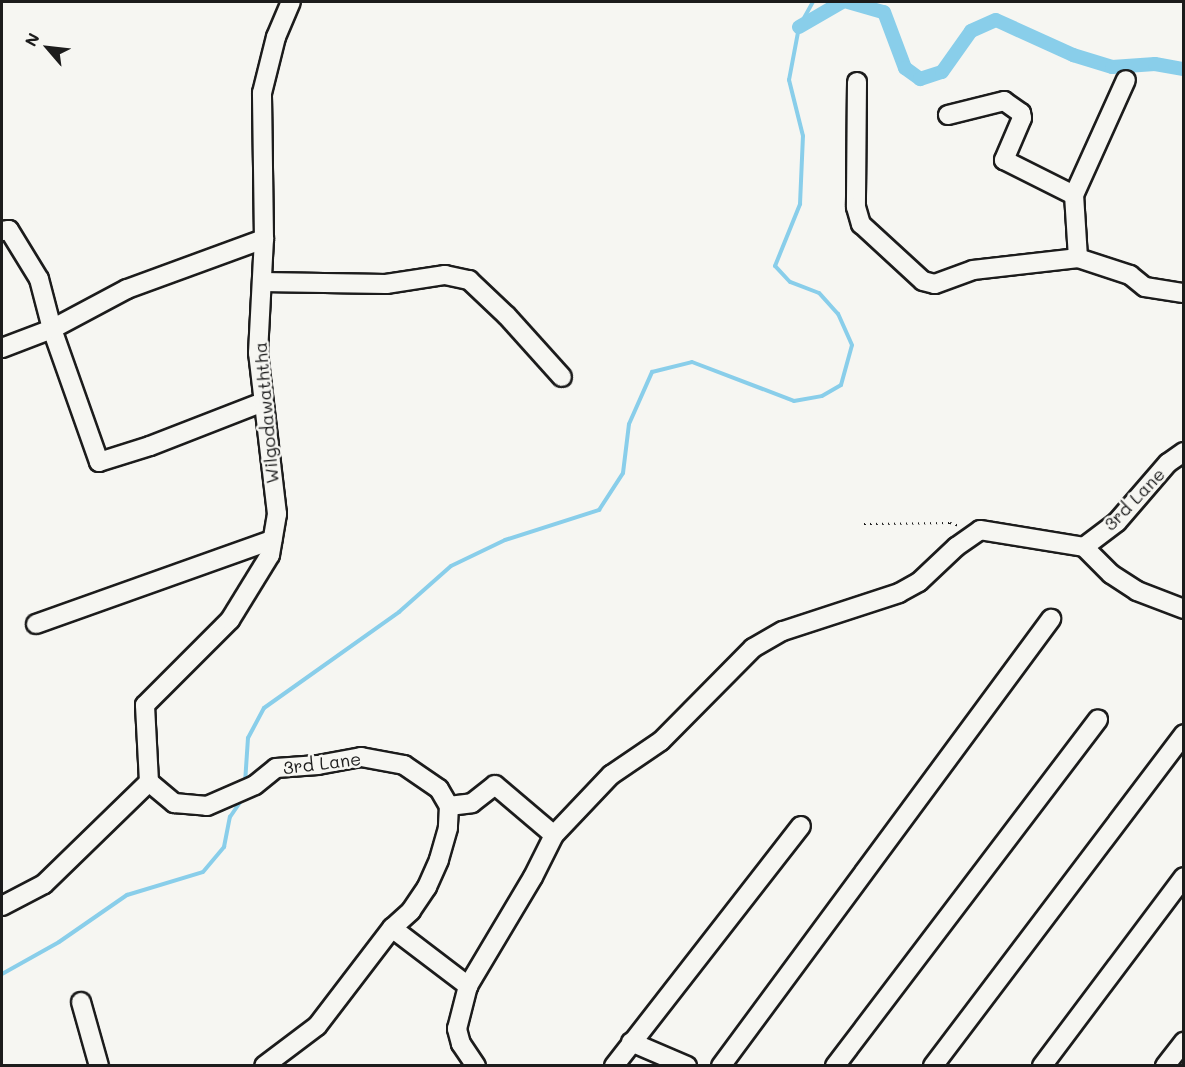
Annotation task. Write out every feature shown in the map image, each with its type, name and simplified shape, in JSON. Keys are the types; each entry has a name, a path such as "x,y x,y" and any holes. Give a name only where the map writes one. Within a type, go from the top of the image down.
{"street":[{"name":"Wilgodawaththa","path":"149,782 145,705 230,620 270,555 277,514 258,353 264,238 262,93 276,37 291,2"},
{"path":"1078,258 1074,195 1126,80"},
{"path":"857,82 856,207 861,224 923,281 935,284 973,270 1078,258 1130,274 1145,286 1184,293"},
{"path":"948,115 1004,100 1021,113 1022,118 1004,160 1074,195"},
{"path":"2,231 9,230 39,279 52,328 99,462 150,446 263,402"},
{"path":"2,348 52,328 119,293 264,238"},
{"path":"262,282 386,284 445,275 469,280 507,316 562,377"},
{"name":"3rd Lane","path":"1084,547 1117,522 1168,463 1184,452"},
{"path":"476,1065 461,1044 457,1029 468,986 532,878 554,835 611,775 661,741 753,648 783,631 899,593 919,582 956,547 980,530 1084,547 1111,574 1137,591 1184,609"},
{"path":"36,624 272,540"},
{"path":"721,1065 1051,619"},
{"path":"835,1065 1098,720"},
{"path":"933,1065 1184,734"},
{"name":"3rd Lane","path":"149,782 174,803 207,806 255,785 276,768 318,765 361,757 404,765 439,789 449,806"},
{"path":"2,906 44,884 149,782"},
{"path":"264,1065 316,1026 392,928 411,911 427,887 448,828 449,806 472,803 495,785 554,835"},
{"path":"614,1065 801,826"},
{"path":"1042,1065 1184,877"},
{"path":"392,928 468,986"},
{"path":"81,1002 99,1065"},
{"path":"631,1042 687,1065"},
{"path":"1166,1065 1184,1042"}],"path":[{"path":"864,524 950,523 960,526"}],"waterway":[{"path":"245,783 248,738 264,708 399,612 451,566 505,540 599,510 623,473 629,424 652,372 692,362 794,401 822,396 841,385 852,345 838,314 819,293 790,282 775,266 800,204 803,136 789,80 799,27 813,2"},
{"path":"799,27 842,2"},
{"path":"848,2 884,12 905,68 920,79 942,72 971,31 996,20 1073,55 1112,67 1155,64 1184,69"},
{"path":"2,974 59,942 127,895 203,872 224,847 230,817 242,799"}]}
